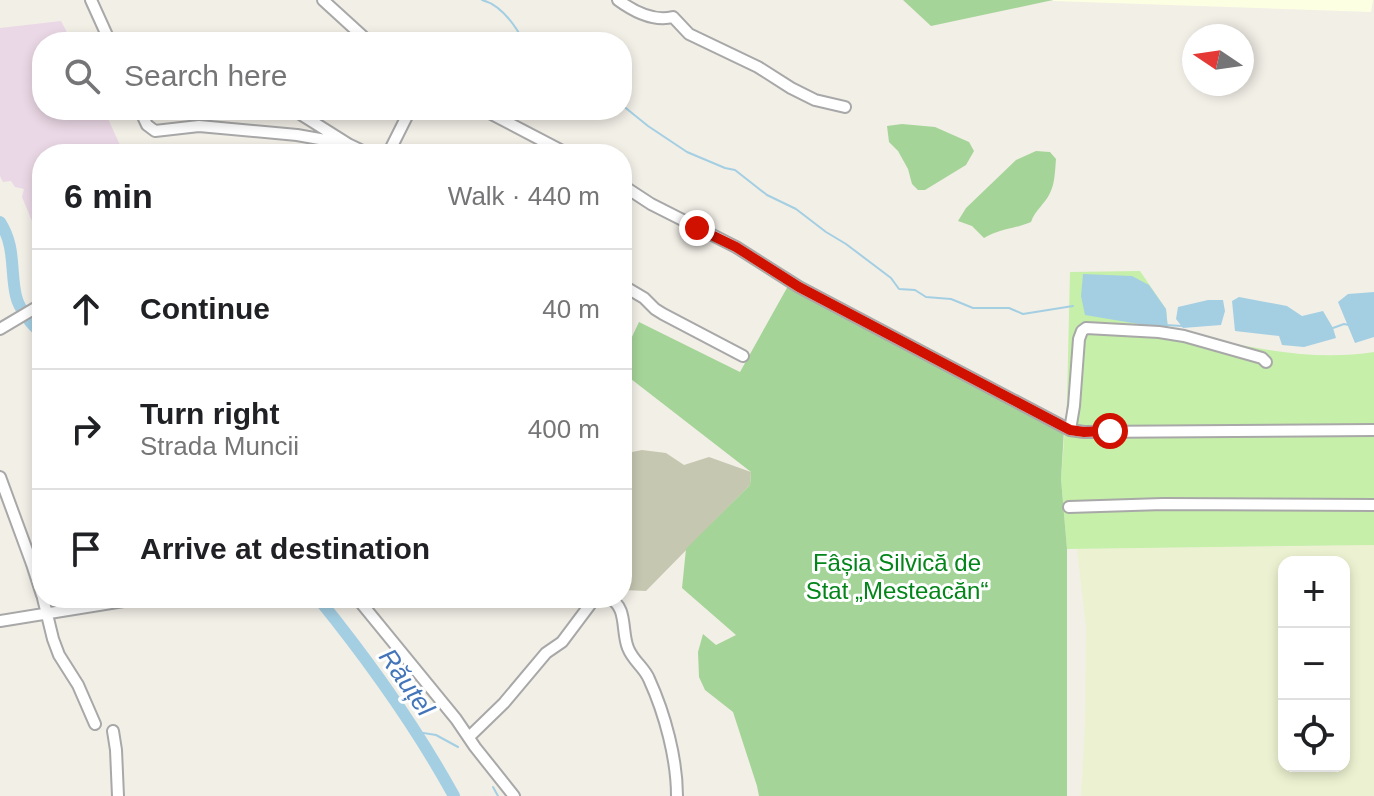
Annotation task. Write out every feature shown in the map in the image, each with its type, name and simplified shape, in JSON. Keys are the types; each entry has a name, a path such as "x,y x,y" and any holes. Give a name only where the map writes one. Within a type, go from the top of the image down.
{"street":[{"path":"91,0 105,32"},
{"path":"323,0 358,32"},
{"path":"618,0 651,17 673,17 689,34 758,67 791,88 815,100 845,107"},
{"path":"146,120 151,129 158,131 199,126 283,133 348,144"},
{"path":"310,120 348,144"},
{"path":"393,144 405,120"},
{"path":"503,120 549,144"},
{"path":"632,192 736,247 799,287 1070,430 1374,430"},
{"path":"632,291 663,314 743,356"},
{"path":"0,329 32,311"},
{"path":"1070,430 1079,339 1086,328 1184,336 1262,358 1266,362"},
{"path":"0,477 32,564"},
{"path":"1069,507 1374,505"},
{"path":"46,608 59,655 78,685 95,724"},
{"path":"0,621 79,608"},
{"path":"366,608 514,796"},
{"path":"469,737 504,703 546,653 562,642 588,608"},
{"path":"620,608 630,654 646,673 670,741 677,796"},
{"path":"113,731 118,796"}],"shaded area":[{"path":"1053,0 1373,0 1371,12"},
{"path":"61,21 67,32 32,32 32,120 109,120 119,144 32,144 32,221 22,197 24,189 15,187 11,181 3,182 0,176 0,28"},
{"path":"632,452 666,453 684,465 709,457 751,472 750,485 646,591 632,590"},
{"path":"1374,545 1374,796 1081,796 1086,628 1077,549"}],"green space":[{"path":"903,0 1053,0 931,26"},
{"path":"887,126 935,127 969,142 974,151 966,165 925,190 918,190 912,184 898,151 889,142"},
{"path":"1036,151 1050,152 1056,159 1052,189 1031,222 984,238 972,226 958,221 966,208 1016,160"},
{"path":"1140,271 1166,309 1168,329 1296,354 1374,352 1374,545 1067,549 1061,479 1067,401 1070,272"},
{"name":"Fâșia Silvică de Stat „Mesteacăn“","path":"788,286 1064,430 1061,479 1067,549 1067,796 759,796 733,712 705,690 699,677 698,652 703,634 716,645 736,635 682,588 686,549 750,485 751,472 632,380 632,337 639,322 740,372"}],"water":[{"path":"1083,274 1132,276 1149,285 1166,309 1168,329 1085,315 1081,296"},
{"path":"1374,292 1374,337 1355,343 1338,302 1348,294"},
{"path":"1239,297 1287,306 1302,316 1323,311 1336,338 1304,347 1282,345 1279,336 1235,331 1232,301"},
{"path":"1223,300 1225,311 1221,325 1183,328 1176,319 1178,307"}],"waterway":[{"path":"482,0 502,11 518,32"},
{"path":"632,113 687,152 735,170 767,195 796,209 891,278 899,289 915,290 926,297 951,299 973,308 1009,308 1023,314 1073,306"},
{"name":"Răuțel","path":"0,222 11,250 18,301 32,324"},
{"path":"1165,325 1183,326"},
{"path":"1333,328 1349,325"},
{"name":"Răuțel","path":"326,608 390,694 454,796"},
{"path":"417,732 436,735 458,747"},
{"path":"493,787 498,796"}],"route":[{"path":"697,228 736,247 799,287 1070,430 1110,431"}]}
